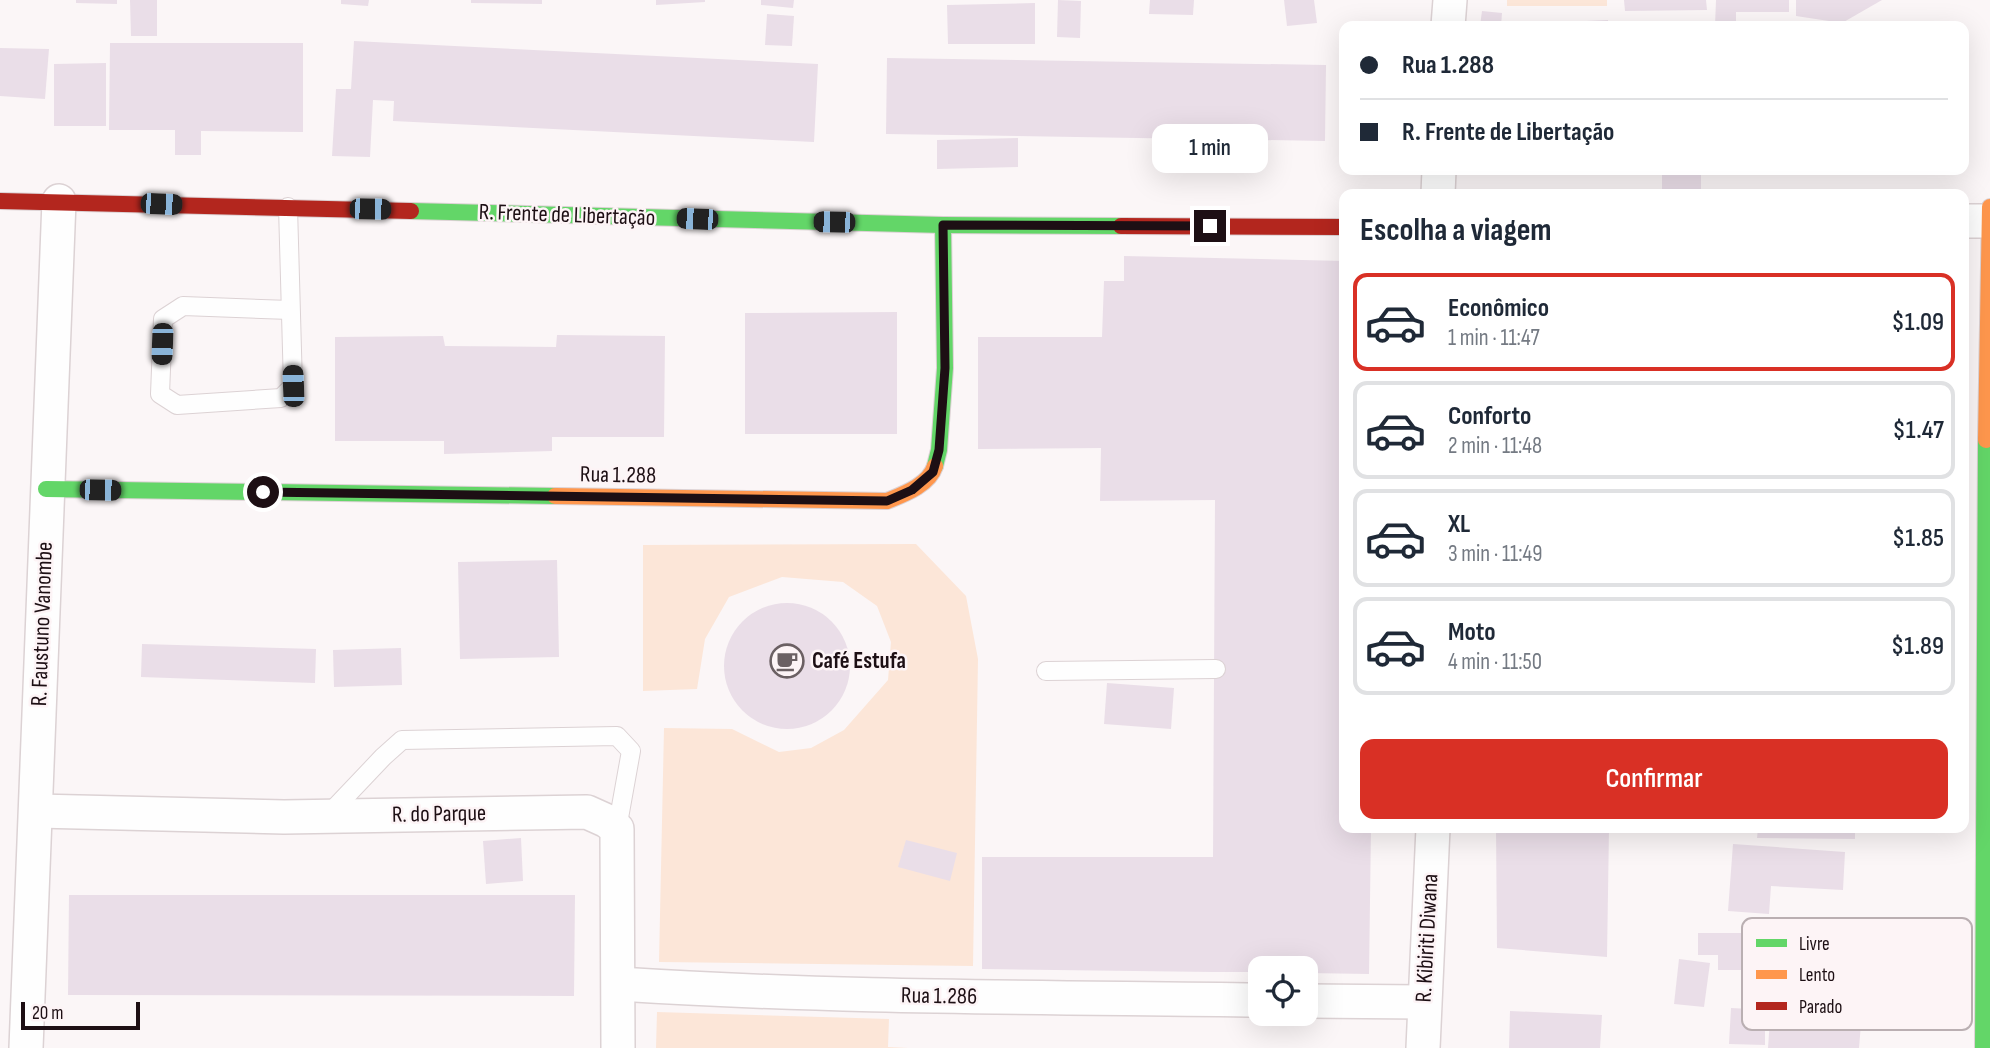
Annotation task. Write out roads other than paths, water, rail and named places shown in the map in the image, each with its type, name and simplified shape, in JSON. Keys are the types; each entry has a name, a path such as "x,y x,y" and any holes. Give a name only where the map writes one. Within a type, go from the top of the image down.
{"street":[{"path":"1448,21 1450,0"},
{"name":"R. Frente de Libertação","path":"0,201 943,225 1339,227"},
{"name":"R. Faustuno Vanombe","path":"26,1048 59,201"},
{"path":"1983,1048 1990,207"},
{"path":"1969,221 1990,220"},
{"name":"Rua 1.288","path":"46,489 887,501 912,490 933,472 939,450 945,368 943,225"},
{"name":"R. do Parque","path":"37,811 327,816 587,812 617,829"},
{"path":"617,829 618,1048"},
{"name":"R. Kibiriti Diwana","path":"1423,1048 1433,833"},
{"name":"Rua 1.286","path":"619,984 869,995 1248,1000"},
{"path":"1318,1001 1424,1002"}],"lane":[{"path":"288,207 293,386 281,398 177,405 160,394 163,319 183,306 290,310"},
{"path":"1045,671 1216,668"},
{"path":"327,816 402,740 617,736 631,751 617,829"}],"place":[{"name":"Café Estufa","path":"787,661"}]}
